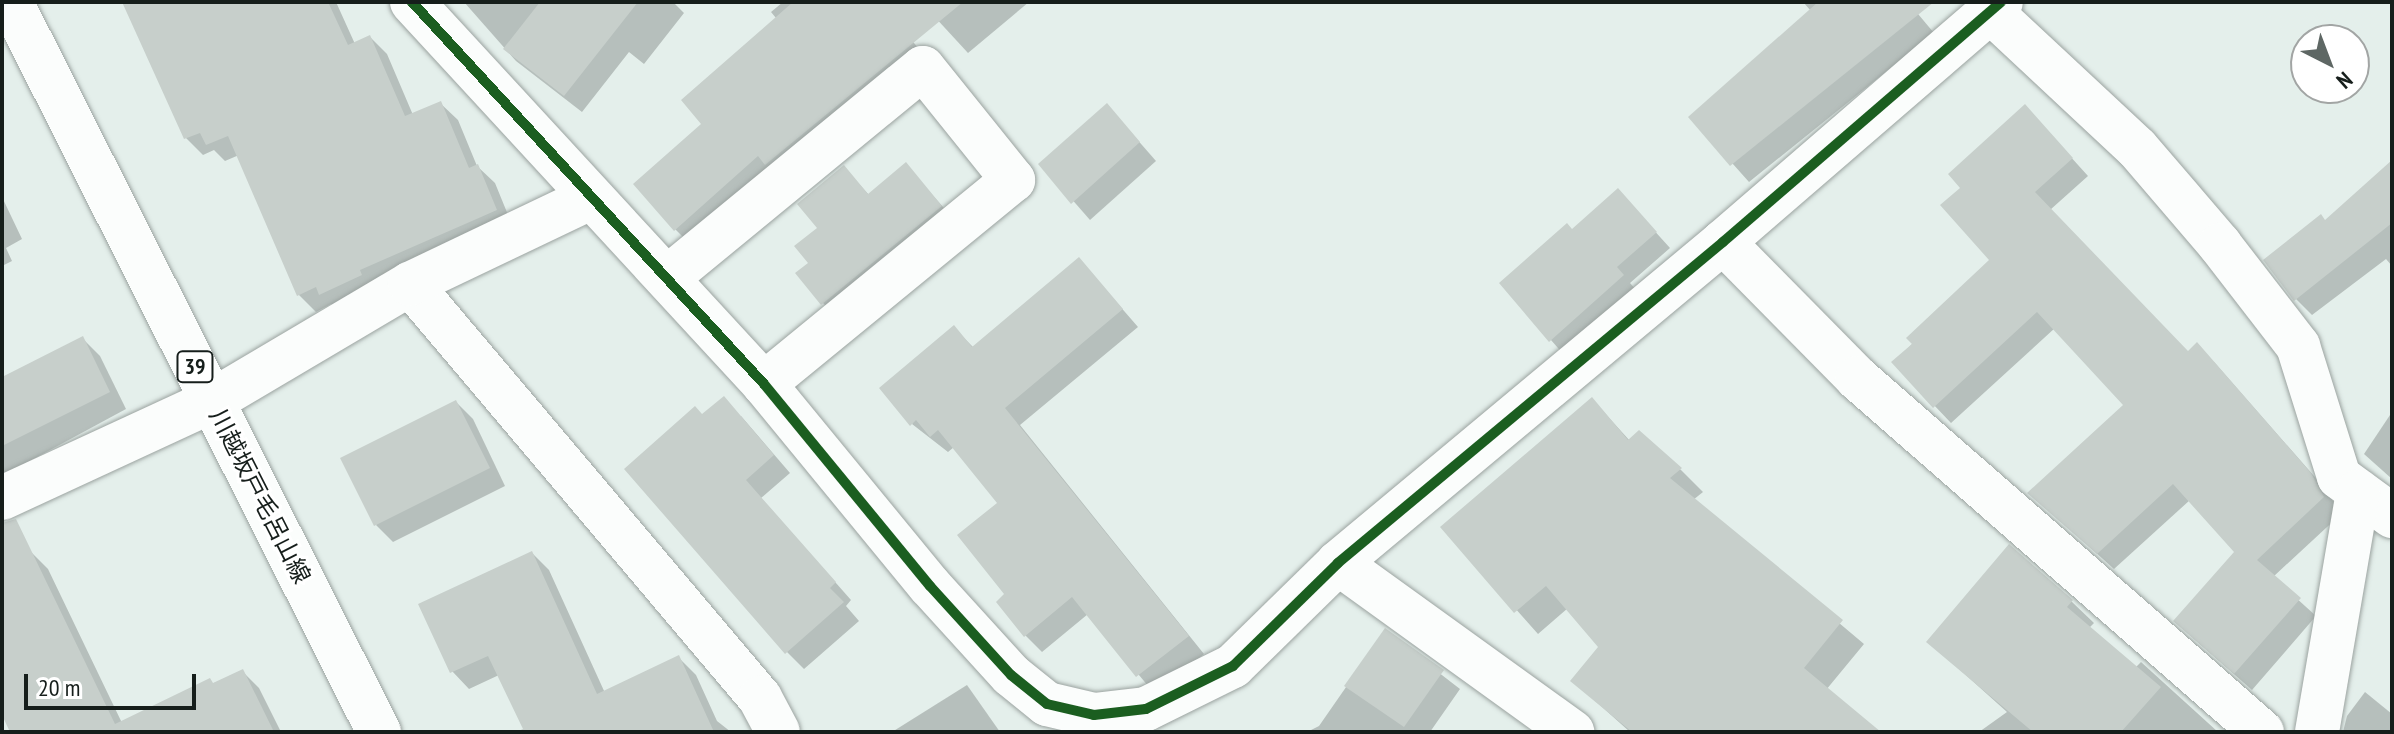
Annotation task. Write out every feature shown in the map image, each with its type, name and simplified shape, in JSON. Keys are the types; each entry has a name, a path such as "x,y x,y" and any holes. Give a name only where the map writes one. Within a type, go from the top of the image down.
{"street":[{"name":"川越坂戸毛呂山線","path":"11,2 379,732"},
{"path":"412,2 588,199 667,278 764,384 930,586 1011,675 1047,704 1087,724 1146,709 1233,666 1338,563 1723,242 1995,7 2137,148 2298,346 2339,477 2375,504 2317,732"},
{"path":"667,278 923,68 1013,180 764,384"},
{"path":"2,498 212,401 410,284 588,199"},
{"path":"1723,242 1857,378 2262,732"},
{"path":"410,284 760,698 778,732"},
{"path":"1338,563 1572,732"}],"building":[{"path":"122,2 328,2 348,45 370,35 405,116 441,101 469,168 478,164 497,210 360,270 362,275 319,295 316,287 297,296 228,136 206,145 200,133 184,139"},
{"path":"540,2 638,2 564,96 503,49"},
{"path":"793,2 963,2 765,165 758,156 674,231 633,184 701,124 681,100"},
{"path":"1818,2 1934,2 1730,166 1688,117"},
{"path":"1107,103 1140,142 1071,204 1038,164"},
{"path":"2025,104 2073,158 2035,192 2188,351 2197,342 2311,473 2324,497 2257,560 2301,598 2234,674 2173,621 2234,552 2173,484 2097,554 2027,493 2123,405 2037,312 1933,408 1891,362 1912,344 1906,338 1989,260 1940,205 1960,188 1948,174"},
{"path":"2392,160 2392,223 2294,301 2263,260 2321,214 2325,220"},
{"path":"906,162 942,206 821,305 795,273 808,263 794,246 817,228 797,204 844,165 868,194"},
{"path":"1618,188 1657,232 1617,267 1624,275 1549,342 1499,283 1567,223 1572,229"},
{"path":"1079,257 1123,309 1005,408 1189,636 1136,677 1072,597 1024,637 996,602 1004,594 957,535 997,503 938,430 930,437 916,420 910,426 879,388 954,325 972,347"},
{"path":"83,336 110,392 2,446 2,377"},
{"path":"724,396 774,455 746,480 836,582 830,588 844,602 785,654 624,469 695,406 702,414"},
{"path":"1592,397 1628,440 1639,430 1682,468 1670,478 1843,620 1804,668 1881,732 1632,732 1570,681 1598,647 1546,586 1514,613 1440,527"},
{"path":"456,400 490,468 374,526 340,458"},
{"path":"16,519 115,724 210,678 213,683 243,669 274,732 10,732 2,715 2,523"},
{"path":"2009,544 2073,600 2067,607 2161,687 2121,732 2033,732 1926,642"},
{"path":"532,551 597,694 679,655 714,732 516,732 523,729 488,656 450,673 418,604"},
{"path":"1385,628 1444,670 1404,727 1344,686"}],"cycle path":[{"path":"412,2 764,384 930,586 1011,675 1047,704 1094,715 1146,709 1233,666 1338,563 1723,242 2001,2"}]}
